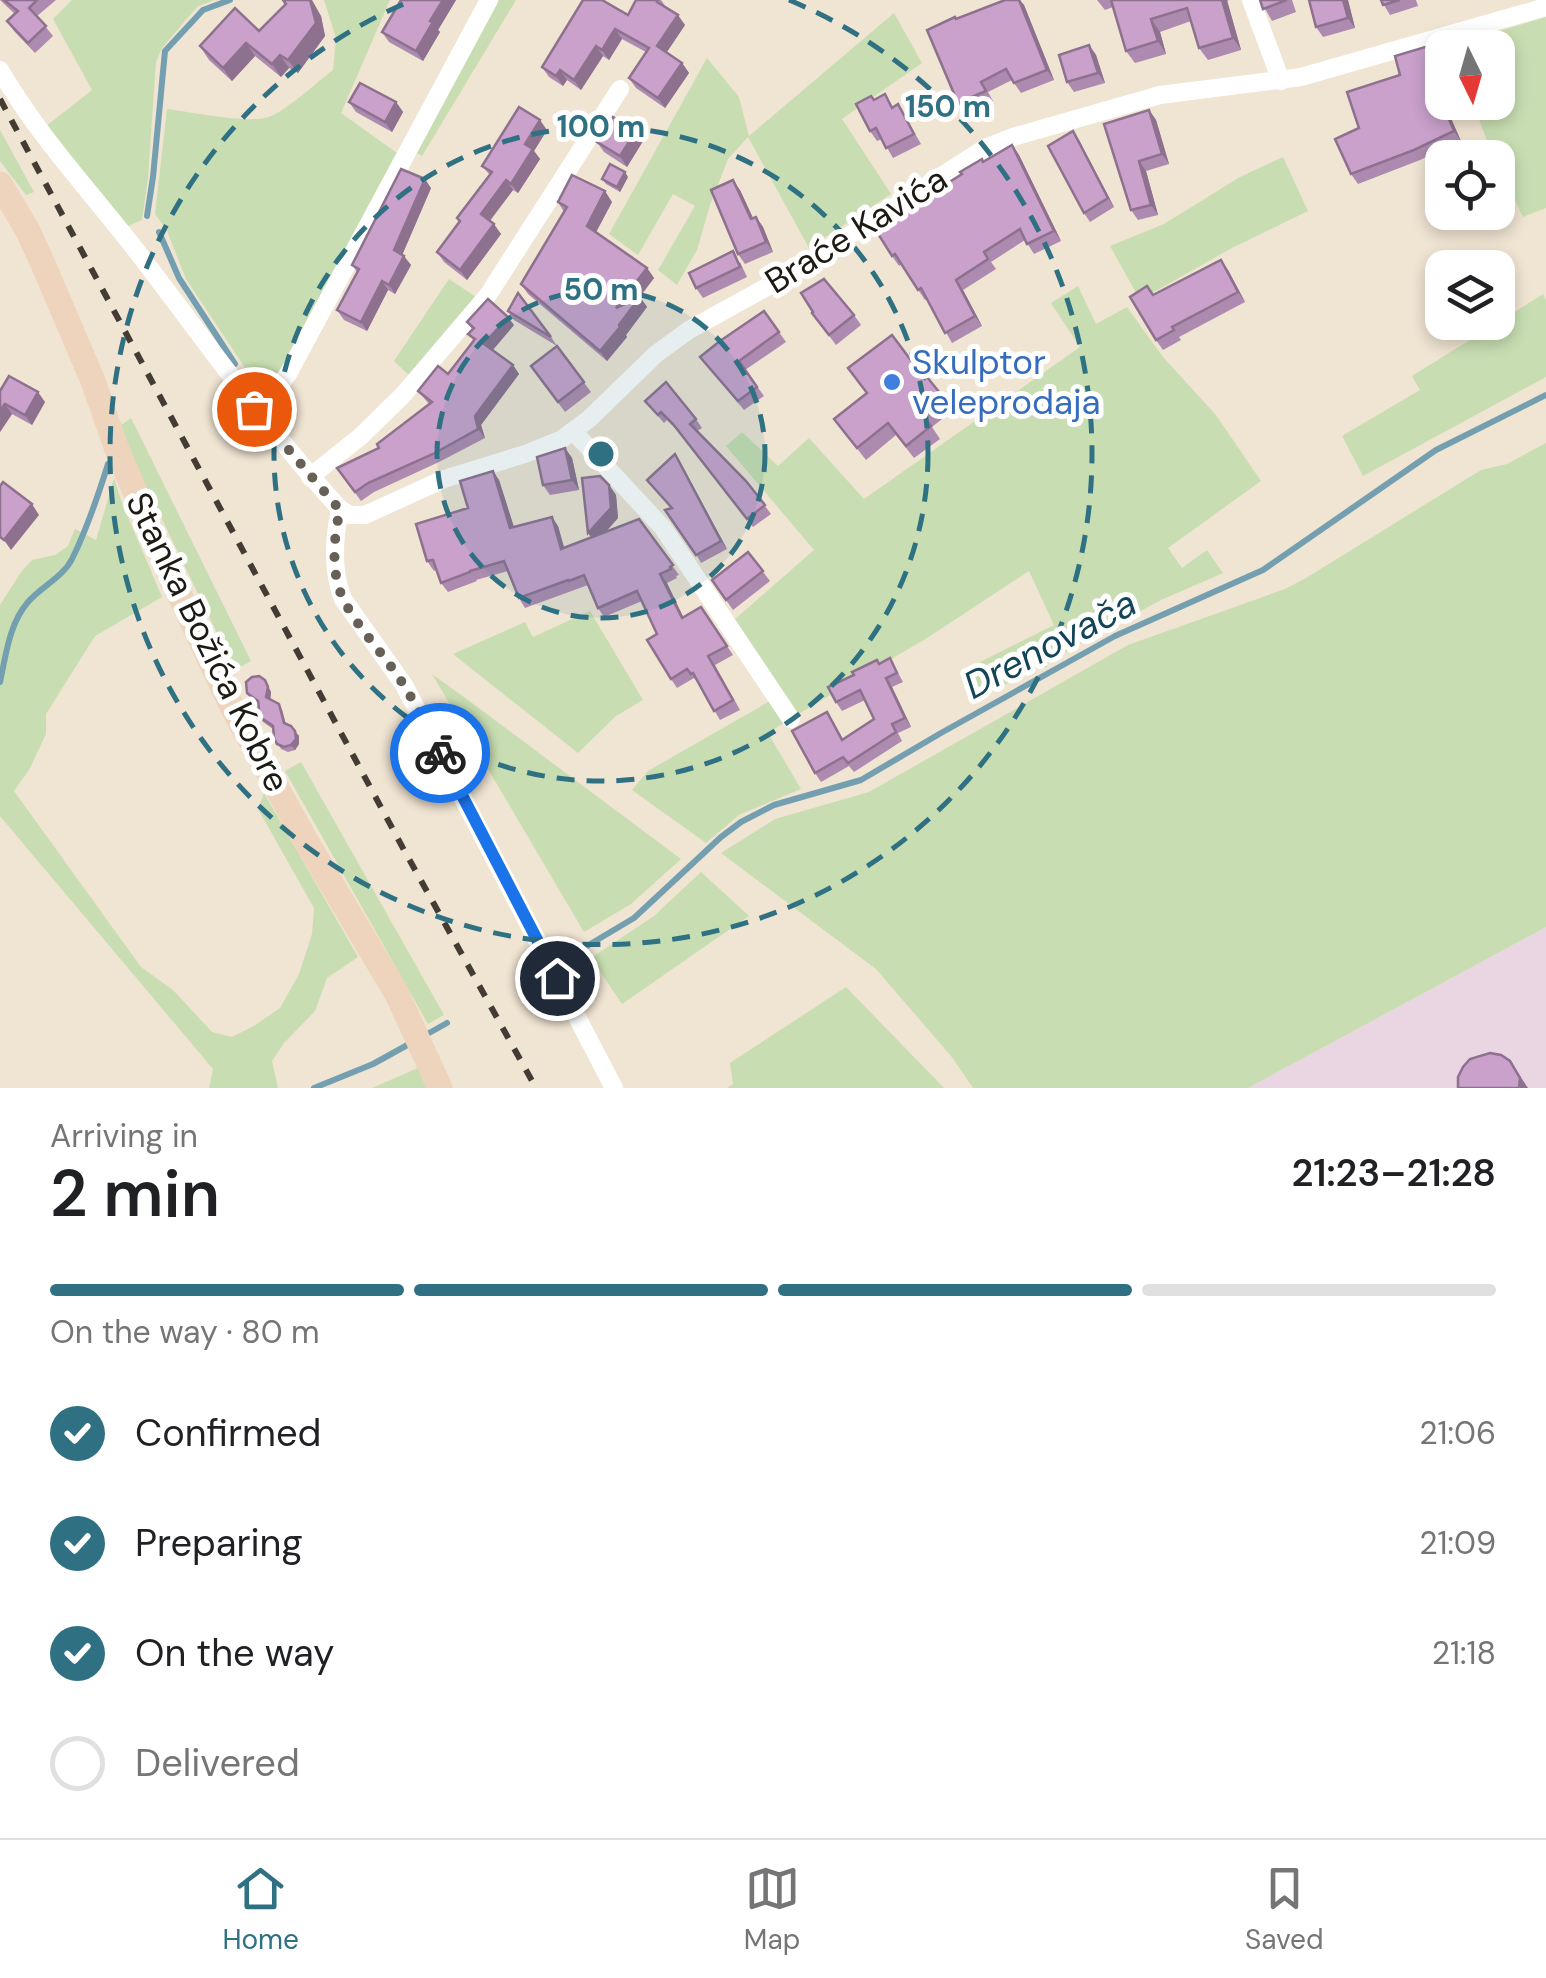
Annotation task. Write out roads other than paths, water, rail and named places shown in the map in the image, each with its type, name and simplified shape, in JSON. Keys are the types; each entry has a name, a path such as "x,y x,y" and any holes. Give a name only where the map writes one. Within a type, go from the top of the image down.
{"street":[{"path":"254,409 288,374 489,0"},
{"path":"1251,0 1280,80"},
{"name":"Braće Kavića","path":"340,510 365,515 444,479 547,446 589,418 656,354 688,330 783,278 985,148 1160,95 1321,72 1546,6"},
{"path":"0,70 34,124 138,253 254,409 340,510 336,567 343,599 404,685 614,1088"},
{"path":"310,477 392,406 488,295 620,89"},
{"name":"Stanka Božića Kobre","path":"0,184 43,264 137,497 233,709 397,994 440,1088"},
{"path":"573,431 663,528 791,719"}],"waterway":[{"path":"147,216 165,51 203,10 230,0"},
{"path":"159,232 179,278 235,364"},
{"name":"Drenovača","path":"587,946 634,918 741,822 774,805 861,780 1115,636 1263,570 1436,450 1546,395"},
{"path":"0,682 16,620 28,602 72,559 108,464"},
{"name":"Drenovača","path":"422,1037 447,1023"},
{"name":"Drenovača","path":"314,1088 373,1064 411,1043"}],"railway":[{"path":"0,99 536,1088"}],"place":[{"name":"Skulptor veleprodaja","path":"892,382"}]}
